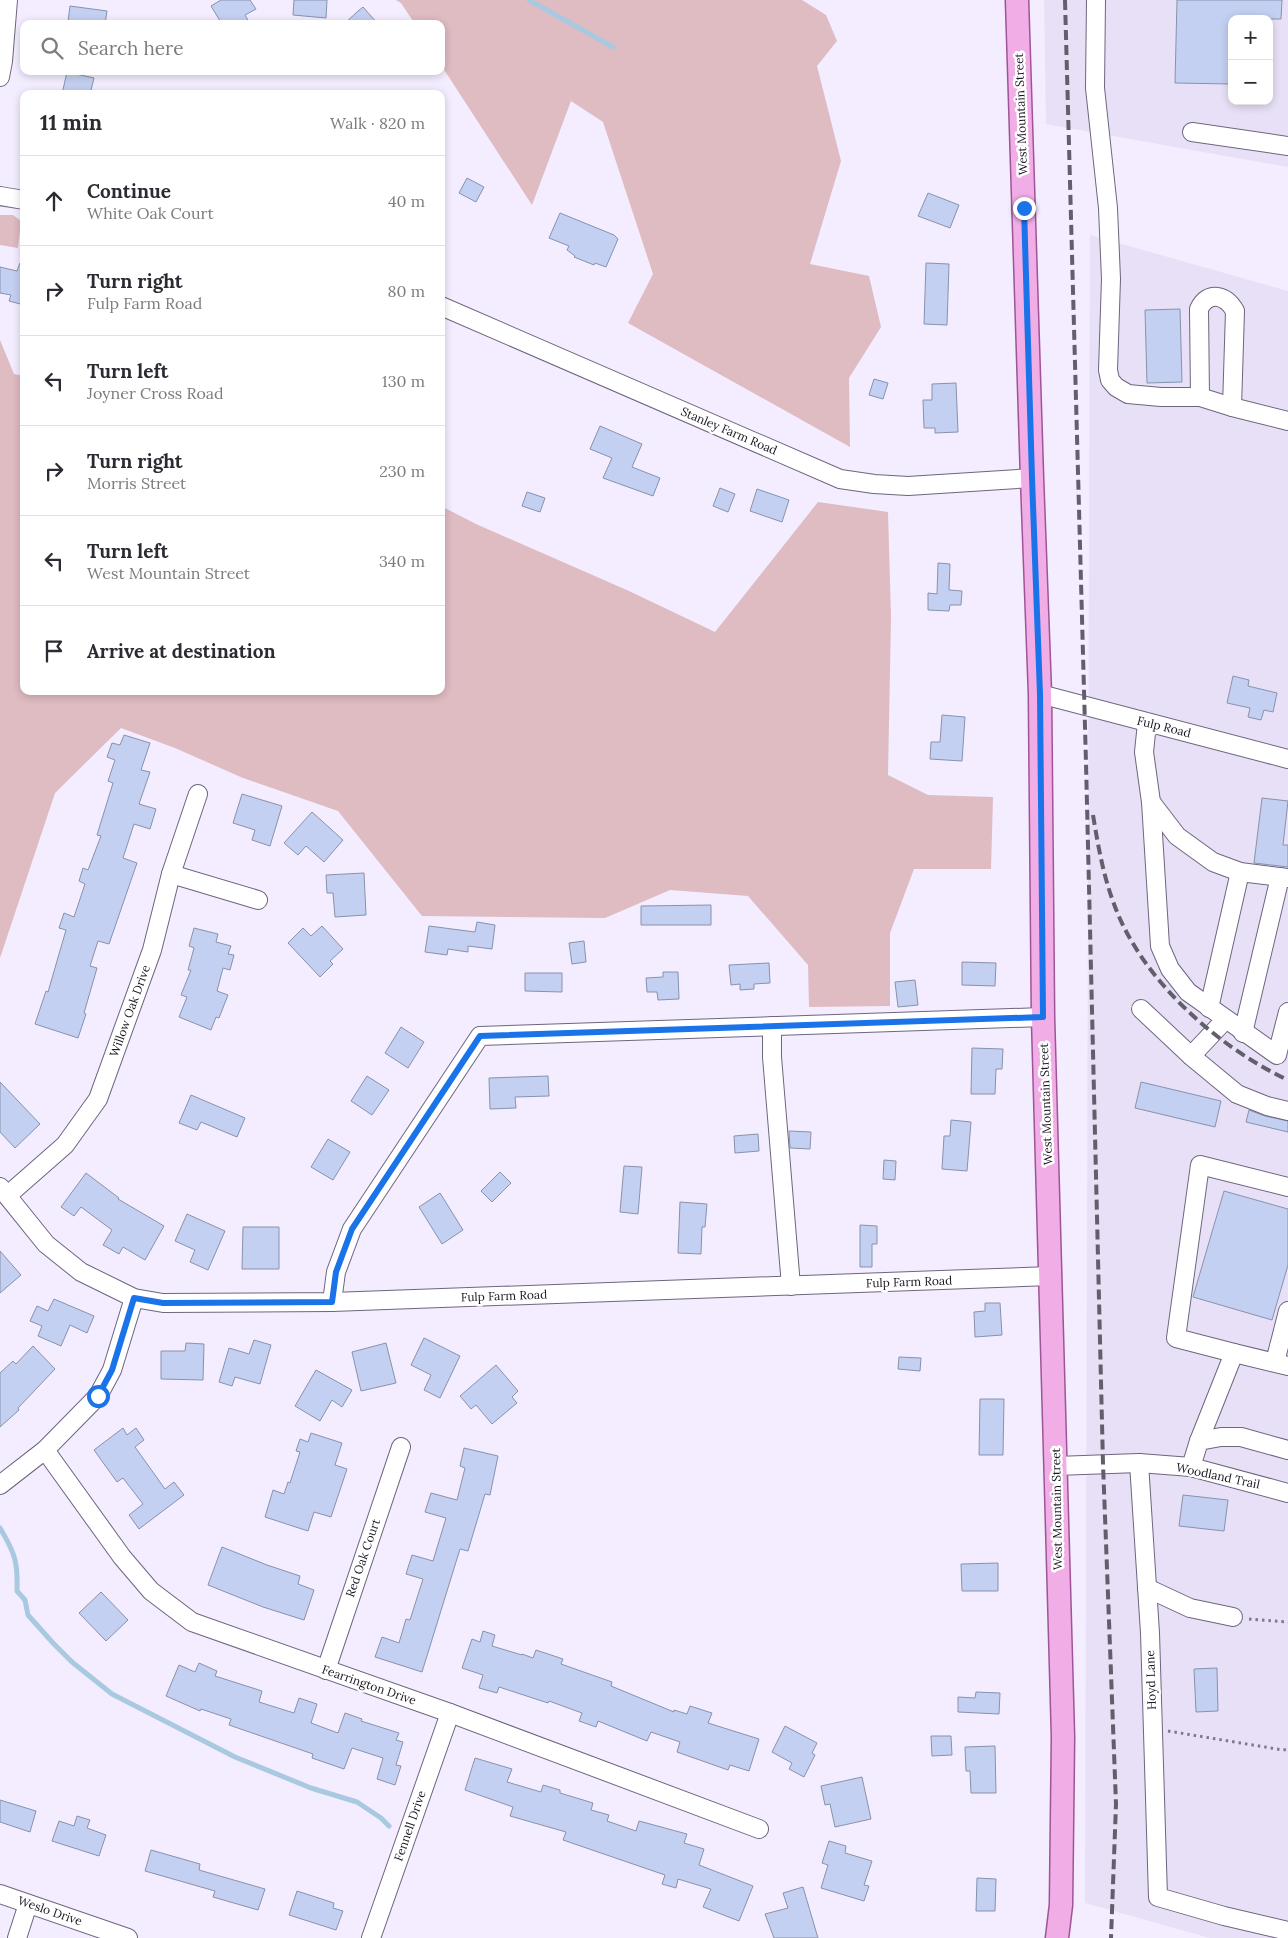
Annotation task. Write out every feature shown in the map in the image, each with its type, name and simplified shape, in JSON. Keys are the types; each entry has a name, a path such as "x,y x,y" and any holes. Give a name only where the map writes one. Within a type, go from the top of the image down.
{"main road":[{"name":"West Mountain Street","path":"1017,0 1040,694 1043,1017 1064,1737 1061,1905 1057,1938"}],"street":[{"path":"0,78 4,61 8,0"},
{"path":"1096,0 1095,88 1108,208 1111,279 1108,370 1110,380 1122,391 1135,396 1200,397 1288,421"},
{"path":"1192,132 1288,146"},
{"path":"0,196 20,199"},
{"path":"1200,397 1199,310 1203,301 1211,297 1221,298 1229,301 1235,311 1232,407"},
{"name":"Stanley Farm Road","path":"445,308 840,479 908,486 1032,478"},
{"name":"Fulp Road","path":"1040,694 1288,759"},
{"path":"1147,723 1144,752 1151,802 1160,946 1170,969 1188,992 1276,1055 1288,1012"},
{"name":"Willow Oak Drive","path":"4,1191 65,1145 98,1099 152,950 171,874 198,794"},
{"path":"1151,802 1176,836 1213,862 1240,872 1284,878 1243,1033"},
{"path":"1209,1008 1240,872"},
{"path":"171,874 258,900"},
{"path":"1141,1010 1191,1056 1237,1094 1267,1106 1288,1111"},
{"path":"332,1302 336,1272 352,1229 480,1036 1043,1017"},
{"path":"1191,1056 1225,1020"},
{"path":"772,1026 772,1057 791,1286"},
{"path":"1288,1187 1200,1165 1176,1338 1234,1353 1284,1360 1288,1311"},
{"name":"Fulp Farm Road","path":"4,1191 46,1244 81,1272 134,1298 163,1303 332,1302 1051,1276"},
{"path":"0,1485 45,1450 98,1396 112,1370 134,1298"},
{"path":"1191,1468 1199,1441 1234,1353"},
{"path":"1199,1441 1221,1436 1242,1436 1288,1450"},
{"name":"Red Oak Court","path":"326,1670 401,1447"},
{"name":"Fearrington Drive","path":"45,1450 122,1557 151,1591 192,1622 450,1713 759,1829"},
{"name":"Woodland Trail","path":"1056,1466 1139,1463 1191,1468 1288,1493"},
{"name":"Hoyd Lane","path":"1139,1463 1154,1730 1158,1897 1224,1916 1288,1931"},
{"path":"1147,1588 1190,1608 1233,1617"},
{"name":"Fennell Drive","path":"371,1938 450,1713"},
{"name":"Weslo Drive","path":"0,1894 128,1938"},
{"path":"16,1938 28,1904"}],"path":[{"path":"1233,1617 1288,1622"},
{"path":"1154,1730 1282,1750 1288,1749"}],"shaded area":[{"path":"396,0 802,0 826,15 837,41 817,66 841,161 810,264 869,276 881,327 849,378 850,447 628,323 653,274 603,122 571,101 532,205 445,71 445,20 412,20 401,3"},
{"path":"1044,0 1288,0 1288,167 1046,124"},
{"path":"0,215 13,215 20,220 18,248 0,245"},
{"path":"1090,235 1288,291 1288,1938 1210,1938 1085,1903"},
{"path":"0,340 14,374 20,375 20,695 445,695 445,508 476,524 629,591 715,632 818,502 888,512 891,617 888,775 928,795 993,797 991,869 914,869 890,933 890,1006 809,1007 808,965 748,896 670,890 605,918 422,916 338,811 243,778 175,748 121,728 55,793 0,958"}],"building":[{"path":"221,0 250,0 256,9 245,15 248,20 220,20 211,6"},
{"path":"294,0 327,0 326,18 293,15"},
{"path":"1177,0 1282,0 1281,19 1273,19 1273,15 1228,15 1228,84 1175,83"},
{"path":"70,6 107,11 106,20 68,20"},
{"path":"363,7 374,20 348,20"},
{"path":"66,75 80,75 94,78 91,90 63,90"},
{"path":"467,178 484,187 476,202 459,193"},
{"path":"928,193 959,205 950,228 918,216"},
{"path":"560,213 614,235 618,239 606,267 595,263 594,265 574,257 567,250 569,246 549,238"},
{"path":"20,263 20,304 9,301 11,295 0,293 0,267 17,271"},
{"path":"926,263 949,264 947,325 924,324"},
{"path":"1180,309 1182,382 1147,383 1145,310"},
{"path":"874,379 888,383 883,399 869,395"},
{"path":"956,383 958,432 935,433 935,428 924,428 923,400 932,400 932,384"},
{"path":"600,426 642,444 632,467 660,478 653,496 603,478 612,458 590,449"},
{"path":"720,488 735,494 728,512 713,506"},
{"path":"757,489 789,500 782,522 750,511"},
{"path":"527,492 545,498 540,512 522,506"},
{"path":"938,563 950,564 949,590 962,591 961,605 950,605 949,611 928,610 928,593 937,594"},
{"path":"1233,676 1249,680 1248,686 1277,693 1273,712 1264,710 1261,720 1248,717 1250,708 1227,703"},
{"path":"942,715 965,717 962,761 930,759 931,742 940,742"},
{"path":"124,735 150,743 141,770 150,772 139,804 156,809 150,829 134,824 123,858 137,863 109,944 98,941 90,966 97,968 78,1038 35,1024 46,991 48,992 66,930 59,928 64,913 74,917 85,884 79,881 83,868 88,870 101,836 97,835 113,783 108,781 115,760 107,757 112,743 120,745"},
{"path":"242,794 282,806 270,846 252,840 255,830 233,823"},
{"path":"1262,798 1288,801 1283,845 1288,845 1288,867 1254,863"},
{"path":"312,812 343,840 324,862 306,846 298,855 284,843"},
{"path":"364,873 366,915 335,917 333,893 327,893 326,875"},
{"path":"711,905 711,925 641,925 641,906"},
{"path":"477,922 495,925 492,949 468,946 468,952 448,949 447,955 425,952 429,926 475,932"},
{"path":"322,926 343,949 330,961 333,964 320,977 288,943 303,928 311,936"},
{"path":"194,928 218,934 216,942 231,946 228,954 234,955 230,970 223,968 217,991 228,995 219,1018 216,1017 211,1030 179,1017 187,997 181,995 191,970 188,970 194,948 189,946"},
{"path":"584,941 586,962 572,964 569,943"},
{"path":"962,962 996,963 995,986 962,985"},
{"path":"769,963 770,983 754,984 754,989 740,990 740,984 731,985 729,965"},
{"path":"663,972 678,972 679,999 658,1000 657,992 647,992 646,978 663,977"},
{"path":"525,973 562,973 562,992 525,991"},
{"path":"915,980 918,1005 898,1007 895,982"},
{"path":"401,1027 424,1042 408,1068 385,1053"},
{"path":"972,1048 1003,1049 1002,1069 996,1069 995,1094 971,1094"},
{"path":"367,1076 389,1090 372,1115 351,1101"},
{"path":"548,1076 549,1096 515,1097 516,1108 490,1109 489,1078"},
{"path":"0,1082 40,1124 15,1148 0,1132"},
{"path":"1141,1082 1221,1101 1215,1127 1135,1108"},
{"path":"191,1095 245,1118 237,1137 201,1122 197,1130 179,1123"},
{"path":"1249,1110 1288,1121 1288,1132 1246,1122"},
{"path":"951,1120 971,1122 967,1171 942,1169 944,1136 950,1136"},
{"path":"789,1131 811,1132 810,1149 790,1148"},
{"path":"758,1134 759,1151 735,1153 734,1136"},
{"path":"328,1139 350,1152 333,1180 311,1167"},
{"path":"884,1160 896,1161 895,1180 883,1179"},
{"path":"624,1166 642,1167 638,1214 620,1212"},
{"path":"500,1172 511,1183 492,1202 481,1191"},
{"path":"86,1173 118,1199 164,1226 145,1260 123,1247 119,1254 103,1245 112,1230 81,1207 74,1216 61,1207"},
{"path":"1224,1191 1288,1209 1288,1265 1272,1320 1193,1297"},
{"path":"440,1193 463,1230 442,1244 419,1207"},
{"path":"680,1202 707,1204 705,1227 702,1227 701,1254 678,1253"},
{"path":"187,1214 225,1231 208,1270 190,1262 195,1250 175,1241"},
{"path":"860,1225 877,1226 877,1244 872,1244 872,1267 860,1267"},
{"path":"243,1227 279,1227 279,1269 242,1269"},
{"path":"0,1251 21,1275 0,1293"},
{"path":"54,1299 94,1316 87,1333 70,1325 61,1346 38,1336 42,1326 30,1321 37,1306 48,1311"},
{"path":"985,1303 1000,1303 1002,1335 975,1337 974,1312 985,1311"},
{"path":"424,1338 460,1356 440,1398 424,1390 431,1375 411,1365"},
{"path":"254,1340 271,1345 260,1384 235,1377 232,1386 219,1382 229,1348 249,1354"},
{"path":"186,1343 204,1344 203,1380 161,1379 161,1351 185,1351"},
{"path":"386,1343 396,1383 361,1391 352,1352"},
{"path":"33,1346 55,1369 18,1408 19,1410 0,1427 0,1373 13,1361 16,1364"},
{"path":"899,1357 921,1358 920,1371 898,1369"},
{"path":"496,1365 518,1391 512,1397 517,1403 492,1424 476,1405 471,1409 460,1396"},
{"path":"316,1370 352,1390 342,1407 332,1400 320,1421 295,1406"},
{"path":"980,1399 1004,1399 1003,1455 979,1455"},
{"path":"123,1428 127,1435 136,1428 144,1440 135,1447 165,1489 174,1482 184,1495 139,1529 129,1515 143,1504 123,1478 117,1482 94,1450"},
{"path":"311,1433 342,1443 335,1465 347,1469 331,1517 314,1512 308,1531 265,1517 273,1490 284,1494 288,1482 290,1483 300,1452 296,1451 300,1439 308,1442"},
{"path":"464,1448 498,1456 490,1495 485,1494 468,1551 460,1549 422,1672 375,1657 382,1637 399,1643 406,1619 410,1620 423,1579 406,1574 412,1555 433,1561 446,1518 425,1512 431,1493 457,1500 465,1468 460,1466"},
{"path":"1183,1495 1228,1500 1224,1531 1179,1526"},
{"path":"222,1547 300,1576 298,1584 314,1590 304,1620 263,1607 208,1585"},
{"path":"998,1563 998,1591 962,1591 961,1564"},
{"path":"101,1592 128,1620 106,1641 79,1613"},
{"path":"483,1631 495,1635 492,1646 533,1658 536,1650 563,1659 561,1664 612,1682 611,1686 674,1712 674,1710 687,1714 690,1706 712,1713 708,1723 759,1739 749,1771 730,1765 728,1770 677,1752 680,1742 651,1732 647,1741 598,1721 596,1727 579,1721 582,1713 549,1701 548,1703 499,1687 497,1693 479,1688 483,1675 462,1668 472,1639 480,1642"},
{"path":"199,1663 217,1671 215,1676 262,1691 259,1702 294,1713 299,1698 317,1704 311,1723 338,1733 345,1713 362,1719 361,1721 399,1733 396,1740 403,1742 396,1765 401,1766 395,1785 377,1779 383,1758 352,1748 344,1769 312,1758 313,1754 229,1725 231,1719 201,1709 200,1711 166,1696 179,1665 195,1672"},
{"path":"1217,1668 1218,1711 1196,1712 1194,1669"},
{"path":"976,1692 1000,1693 999,1714 958,1712 958,1697 975,1698"},
{"path":"785,1726 817,1743 812,1753 815,1755 804,1777 789,1769 792,1763 772,1752"},
{"path":"931,1736 951,1736 952,1755 932,1756"},
{"path":"995,1746 996,1793 971,1793 970,1771 966,1771 965,1747"},
{"path":"475,1758 512,1769 507,1782 541,1792 543,1785 560,1790 560,1793 593,1803 591,1810 609,1815 607,1821 636,1831 639,1821 687,1834 684,1843 704,1849 699,1865 753,1886 739,1921 703,1907 711,1889 678,1879 676,1888 662,1884 665,1875 563,1840 566,1832 510,1816 513,1807 465,1790"},
{"path":"862,1777 871,1819 835,1827 830,1804 825,1805 821,1786"},
{"path":"0,1800 36,1811 30,1832 0,1822"},
{"path":"77,1816 90,1820 87,1828 106,1835 99,1856 52,1841 59,1821 74,1826"},
{"path":"829,1841 846,1846 845,1853 872,1861 864,1885 869,1886 864,1901 821,1888 828,1865 822,1863"},
{"path":"151,1850 200,1864 199,1870 265,1889 258,1910 213,1897 215,1891 145,1871"},
{"path":"977,1878 996,1879 995,1911 976,1911"},
{"path":"803,1887 818,1938 774,1938 765,1914 788,1908 783,1893"},
{"path":"297,1891 334,1903 333,1908 343,1911 336,1930 289,1915"}],"waterway":[{"path":"529,0 613,47"},
{"path":"0,1528 14,1558 17,1572 17,1591 25,1600 28,1615 72,1662 112,1694 235,1757 311,1788 357,1802 381,1818 389,1826"}],"railway":[{"path":"1065,0 1103,1464 1116,1804 1111,1938"},
{"path":"1093,815 1101,860 1110,893 1126,932 1143,959 1184,1008 1209,1030 1261,1066 1288,1080"}],"route":[{"path":"98,1396 112,1370 134,1298 163,1303 332,1302 336,1272 352,1229 480,1036 1043,1017 1040,694 1024,208"}]}
